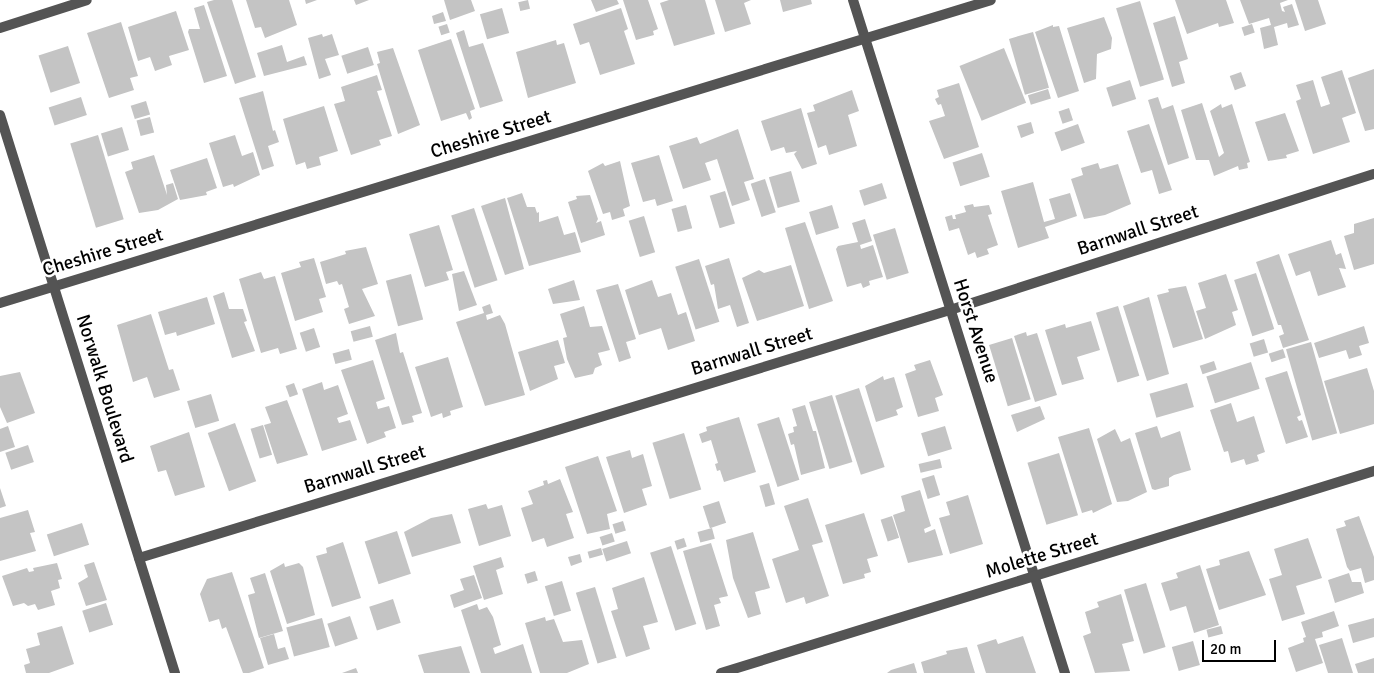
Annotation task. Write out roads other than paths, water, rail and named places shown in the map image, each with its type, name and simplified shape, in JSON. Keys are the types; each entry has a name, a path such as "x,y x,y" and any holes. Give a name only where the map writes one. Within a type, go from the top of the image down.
{"street":[{"path":"0,28 88,0"},
{"name":"Horst Avenue","path":"853,0 1065,673"},
{"name":"Cheshire Street","path":"0,303 991,0"},
{"name":"Norwalk Boulevard","path":"0,115 175,673"},
{"name":"Barnwall Street","path":"139,558 950,310 1374,174"},
{"name":"Molette Street","path":"721,673 1374,470"}]}
